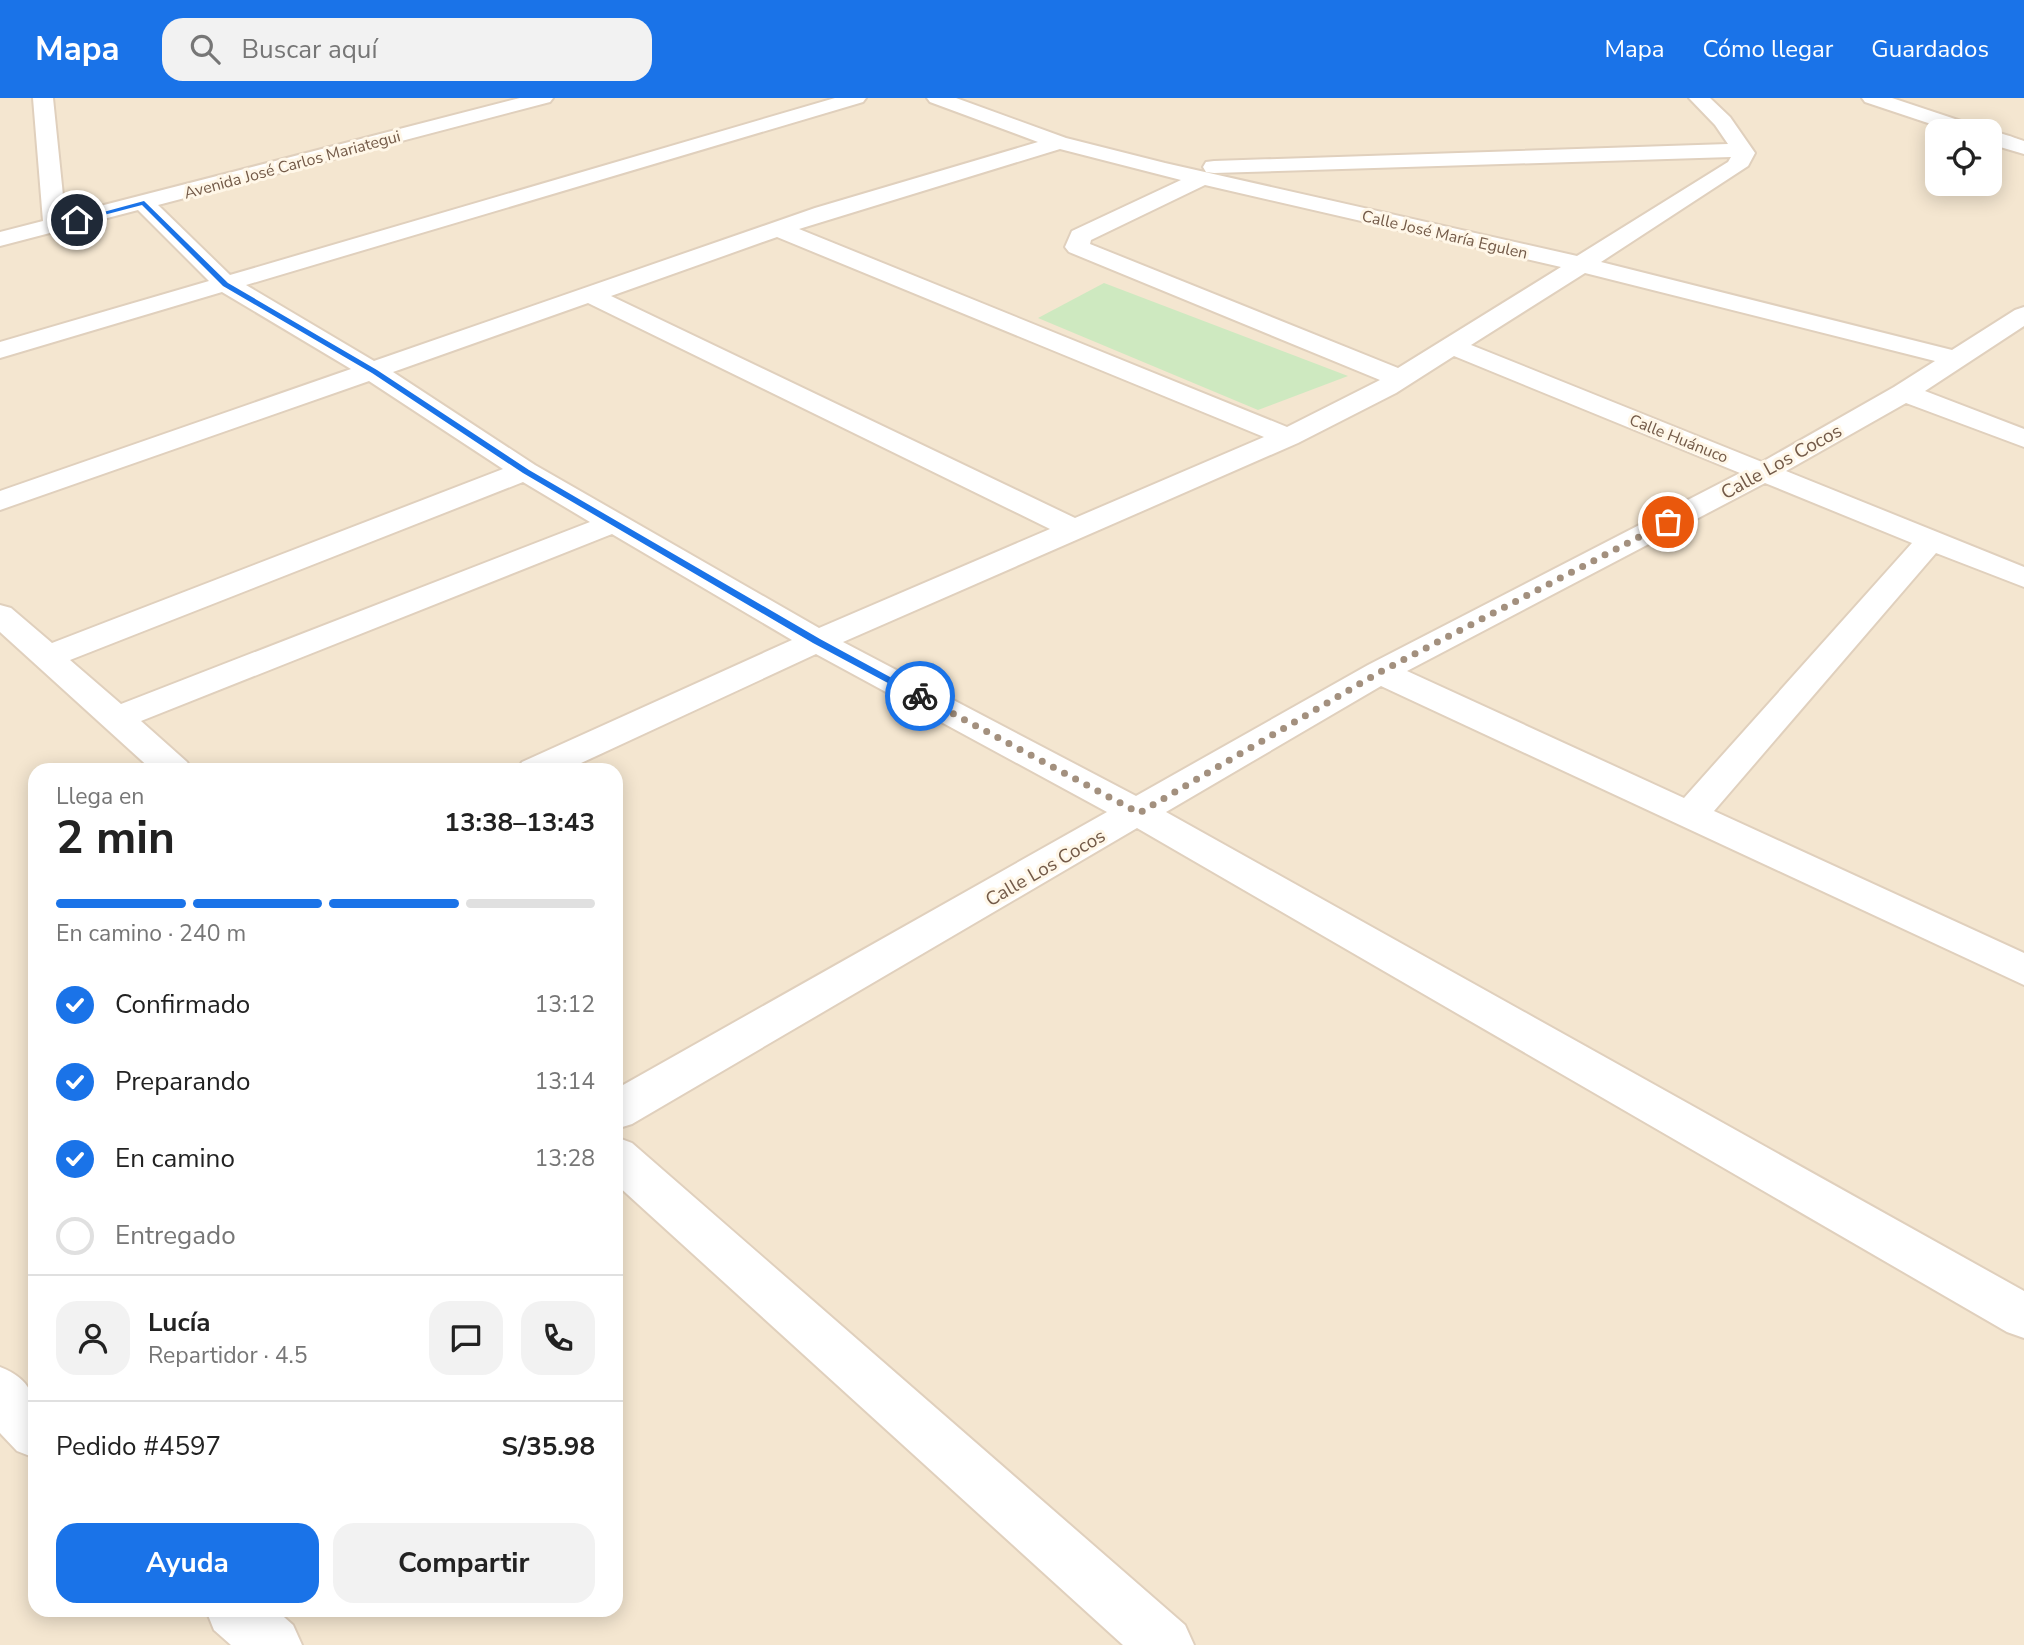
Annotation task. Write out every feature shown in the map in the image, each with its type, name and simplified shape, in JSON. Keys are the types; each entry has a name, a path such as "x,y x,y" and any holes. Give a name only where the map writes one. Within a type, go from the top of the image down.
{"street":[{"path":"43,98 55,225"},
{"name":"Avenida José Carlos Mariategui","path":"0,239 543,98"},
{"path":"0,350 856,98"},
{"name":"Calle José María Egulen","path":"937,98 1059,142 1200,179 1579,264 1956,359"},
{"path":"550,763 817,641 1287,437 1401,379 1737,166 1744,153 1723,121 1699,98"},
{"path":"1872,98 1936,119"},
{"path":"2002,141 2024,148"},
{"path":"0,501 778,229 1059,142"},
{"path":"1163,169 1742,150"},
{"path":"1200,179 1080,236 1077,247 1401,379"},
{"path":"144,203 226,284 374,372 526,471 817,641 1139,813 2024,1316"},
{"path":"778,229 1287,437"},
{"path":"588,294 1074,529"},
{"name":"Calle Los Cocos","path":"623,1107 1139,813 1380,672 1764,472 2018,325"},
{"name":"Calle Huánuco","path":"1451,346 2024,578"},
{"path":"1904,393 2024,439"},
{"path":"47,657 526,471"},
{"path":"114,719 614,523"},
{"path":"1689,816 1931,540"},
{"path":"0,615 166,763"},
{"path":"1380,672 2024,970"},
{"path":"623,1162 1166,1645"},
{"path":"242,1617 273,1645"}],"shaded area":[{"path":"0,98 2024,98 2024,1645 0,1645"}],"green space":[{"path":"1104,283 1348,376 1258,410 1038,318"}],"way so far":[{"path":"920,696 1139,813 1380,672 1668,522"}],"route":[{"path":"77,220 144,203 226,284 374,372 526,471 817,641 920,696"}]}
